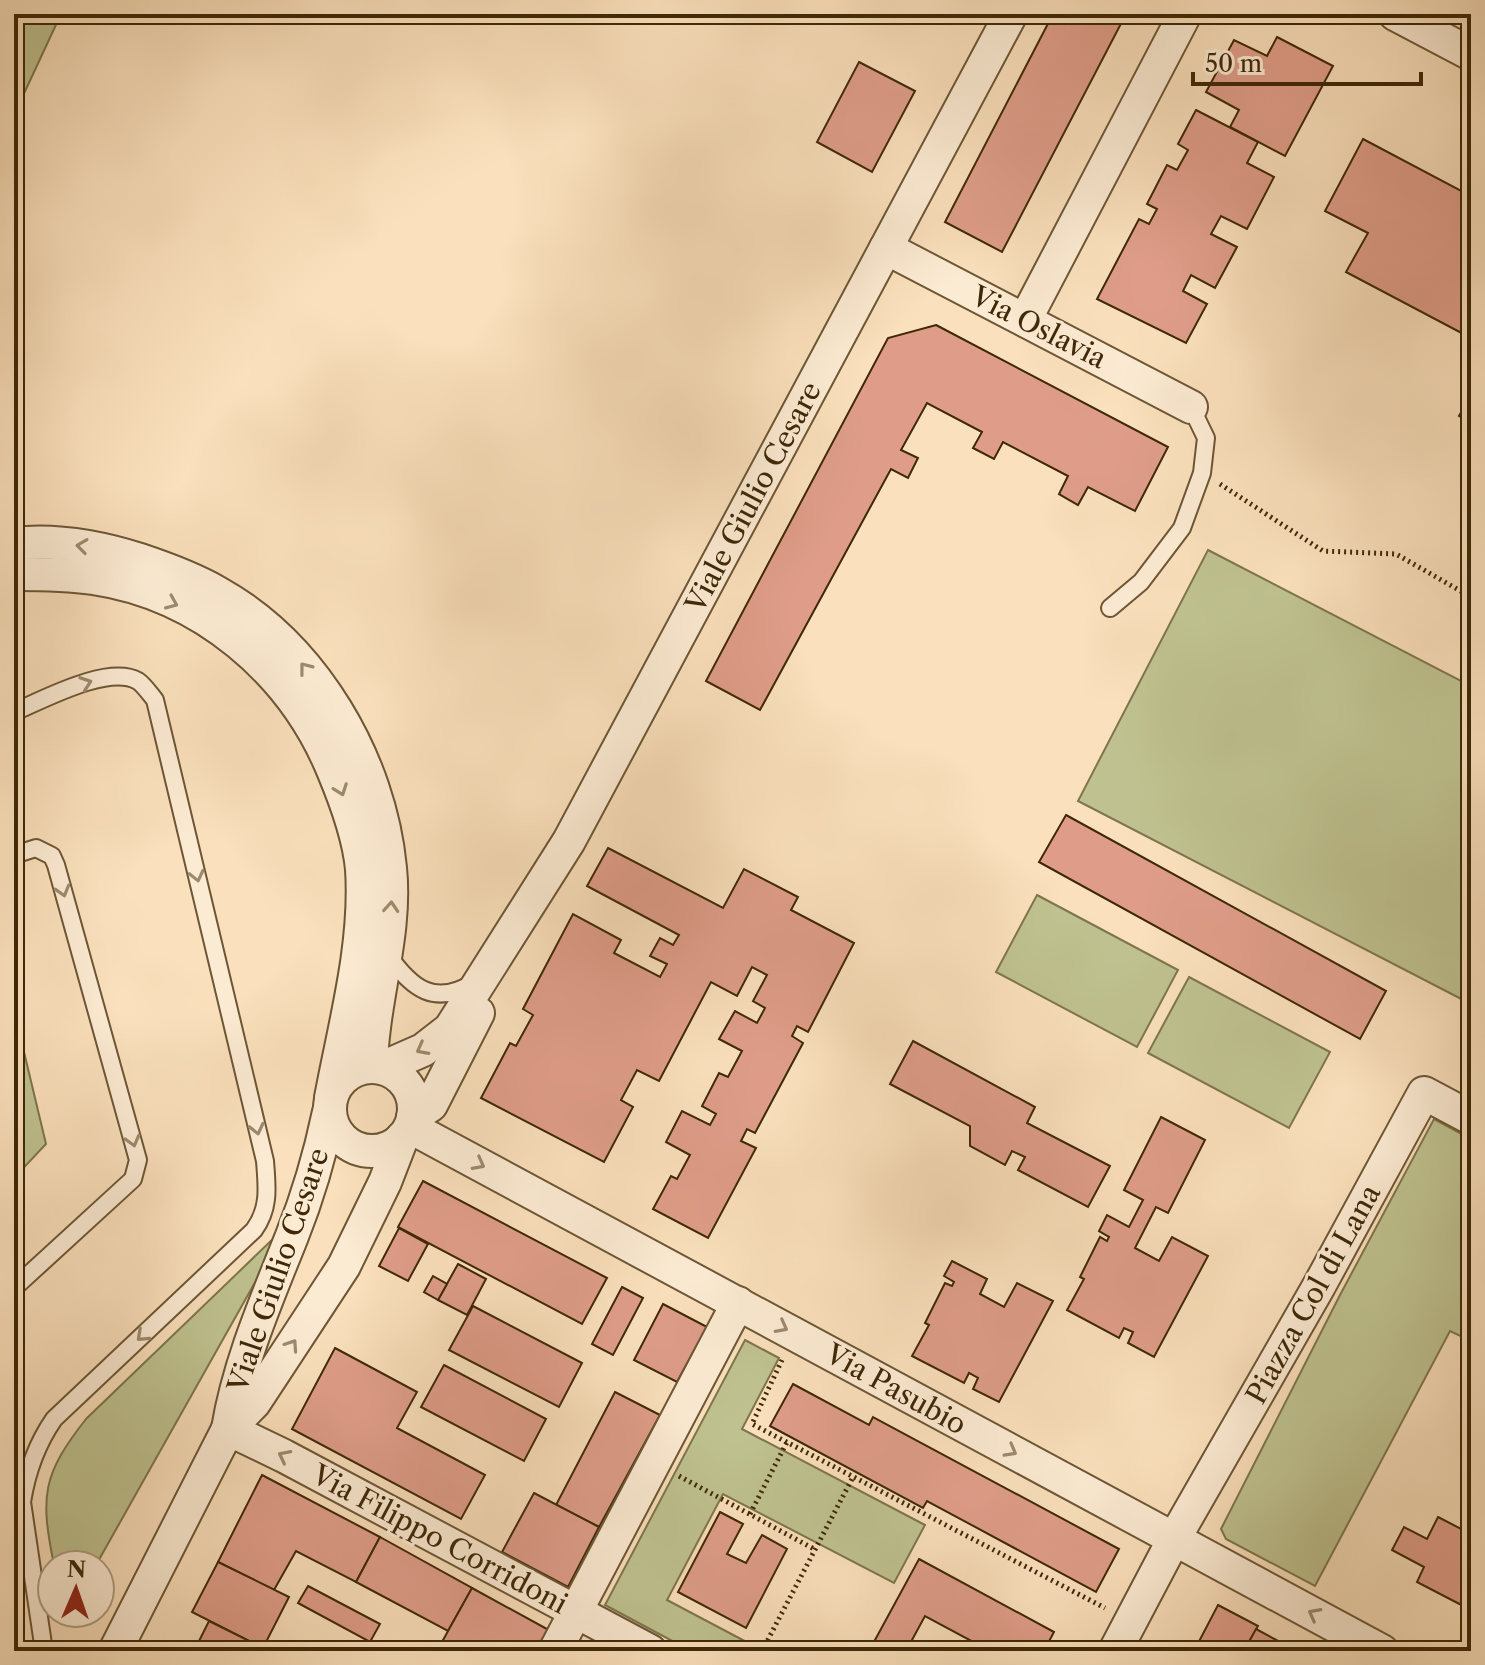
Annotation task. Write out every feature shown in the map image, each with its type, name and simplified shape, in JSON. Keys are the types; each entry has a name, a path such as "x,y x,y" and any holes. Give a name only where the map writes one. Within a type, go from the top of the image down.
{"street":[{"name":"Viale Giulio Cesare","path":"377,1068 423,1050 450,1029 569,841 1011,14"},
{"path":"1025,320 1185,14"},
{"path":"1410,17 1471,54"},
{"name":"Via Oslavia","path":"886,248 1191,407"},
{"path":"14,544 58,543 117,553 184,576 219,593 245,610 295,655 331,701 377,800 390,863 393,895 376,1015 377,1068"},
{"name":"Viale Giulio Cesare","path":"14,574 96,578 138,589 201,617 241,644 266,666 301,707 322,741 345,800 362,868 357,955 330,1105 309,1187 268,1292 234,1394 228,1429 115,1651"},
{"name":"Viale Giulio Cesare","path":"228,1429 254,1403 344,1266 409,1127 431,1105 479,1011 486,975"},
{"path":"377,1068 393,1071 409,1090 414,1103 409,1127 391,1147 364,1151 340,1137 332,1125 330,1105 337,1085 346,1075 377,1068"},
{"name":"Piazza Col di Lana","path":"1174,1539 1319,1286 1424,1093 1471,1118"},
{"name":"Via Pasubio","path":"409,1127 1382,1651"},
{"path":"555,1651 738,1303"},
{"name":"Via Filippo Corridoni","path":"228,1429 650,1651"},
{"path":"1115,1651 1174,1539"}],"lane":[{"path":"1110,608 1141,582 1182,528 1202,473 1206,438 1191,407"},
{"path":"14,712 90,680 113,676 138,681 155,700 265,1161 268,1199 263,1218 254,1230 54,1419 32,1458 22,1502"},
{"path":"14,855 36,848 52,856 56,865 138,1160 133,1179 128,1185 14,1288"},
{"path":"387,953 411,984 423,991 437,994 453,992 486,975"},
{"path":"14,1474 22,1502 44,1651"}],"path":[{"path":"1202,473 1323,551 1396,554 1471,597"},
{"path":"794,1333 752,1424 1130,1621"},
{"path":"750,1514 787,1442"},
{"path":"654,1463 816,1550"},
{"path":"762,1651 853,1477"}],"green space":[{"path":"14,14 61,14 14,115"},
{"path":"1208,550 1471,686 1471,1004 1078,801"},
{"path":"1037,895 1178,970 1137,1047 996,972"},
{"path":"1189,977 1330,1052 1289,1128 1148,1053"},
{"path":"14,1010 46,1144 14,1178"},
{"path":"1434,1119 1471,1139 1471,1341 1450,1331 1315,1586 1226,1539 1221,1529"},
{"path":"276,1236 280,1238 105,1549 51,1549 46,1503 48,1487 60,1456 86,1419"},
{"path":"745,1340 779,1358 742,1429 925,1525 894,1583 723,1494 667,1600 756,1647 754,1651 691,1651 605,1605"}],"building":[{"path":"1053,14 1126,14 1002,252 945,222"},
{"path":"1277,37 1333,66 1285,156 1230,127 1239,110 1206,92 1234,40 1267,56"},
{"path":"859,62 915,91 872,172 817,142"},
{"path":"1196,110 1258,142 1247,163 1274,177 1247,229 1221,216 1211,234 1237,247 1215,288 1191,275 1183,291 1207,304 1186,343 1097,299 1139,219 1149,224 1157,209 1147,204 1167,165 1177,170 1188,150 1178,144"},
{"path":"1363,139 1471,196 1471,338 1346,272 1368,233 1325,211"},
{"path":"936,325 1168,447 1135,511 1088,487 1078,505 1059,494 1068,476 1003,442 994,459 973,448 982,432 927,403 901,450 918,458 908,478 891,469 760,710 706,681 888,338"},
{"path":"1471,396 1471,423 1459,416"},
{"path":"1066,815 1386,991 1360,1039 1039,862"},
{"path":"608,848 723,908 744,869 798,897 791,910 854,943 808,1032 797,1026 792,1036 803,1043 755,1133 747,1129 741,1141 756,1148 708,1238 653,1209 671,1176 677,1179 690,1155 666,1142 682,1111 710,1125 716,1114 702,1106 719,1073 728,1077 742,1051 719,1039 735,1011 757,1023 765,1008 753,1001 767,975 752,967 737,996 711,982 659,1081 637,1070 621,1100 633,1107 604,1162 481,1098 510,1043 516,1046 533,1015 523,1009 573,914 621,940 614,953 660,977 667,964 650,956 660,938 673,945 679,935 587,886"},
{"path":"913,1041 1035,1107 1027,1123 1110,1166 1088,1207 1018,1170 1025,1157 1012,1151 1005,1165 970,1146 970,1126 890,1084"},
{"path":"1161,1117 1205,1140 1168,1213 1156,1207 1135,1248 1159,1261 1172,1237 1208,1256 1154,1357 1128,1343 1133,1332 1124,1328 1119,1338 1067,1310 1084,1279 1080,1277 1100,1237 1107,1241 1109,1237 1099,1231 1107,1215 1129,1227 1143,1200 1124,1190"},
{"path":"423,1181 607,1278 582,1324 398,1227"},
{"path":"399,1228 428,1244 408,1281 379,1266"},
{"path":"952,1261 987,1279 980,1294 1004,1307 1017,1283 1053,1301 999,1402 973,1389 978,1378 969,1373 964,1383 912,1356 929,1325 925,1323 945,1283 952,1286 954,1282 944,1276"},
{"path":"458,1264 486,1279 467,1315 438,1300"},
{"path":"433,1276 447,1284 438,1300 424,1292"},
{"path":"622,1287 643,1298 613,1355 592,1344"},
{"path":"663,1304 707,1327 677,1382 634,1360"},
{"path":"473,1306 582,1363 559,1407 449,1350"},
{"path":"335,1348 417,1392 397,1428 485,1475 461,1519 292,1429"},
{"path":"444,1365 546,1419 524,1461 421,1407"},
{"path":"793,1384 869,1425 873,1417 1119,1549 1096,1592 927,1501 923,1508 770,1426"},
{"path":"615,1392 660,1415 599,1527 556,1505"},
{"path":"262,1475 380,1537 356,1582 296,1551 274,1590 218,1562"},
{"path":"534,1493 599,1527 568,1587 502,1552"},
{"path":"720,1512 743,1524 727,1554 746,1563 762,1535 787,1549 746,1628 678,1592"},
{"path":"1438,1517 1471,1534 1471,1610 1417,1582 1424,1567 1392,1550 1404,1527 1427,1539"},
{"path":"380,1537 472,1588 448,1631 356,1582"},
{"path":"919,1559 1054,1632 1044,1651 990,1651 925,1616 906,1651 869,1651"},
{"path":"218,1562 289,1597 263,1648 192,1612"},
{"path":"308,1586 380,1624 370,1642 298,1603"},
{"path":"472,1588 556,1634 546,1651 438,1649"},
{"path":"1218,1605 1258,1626 1244,1651 1194,1651"},
{"path":"209,1621 263,1648 261,1651 194,1651"},
{"path":"1256,1629 1297,1651 1244,1651"}]}
